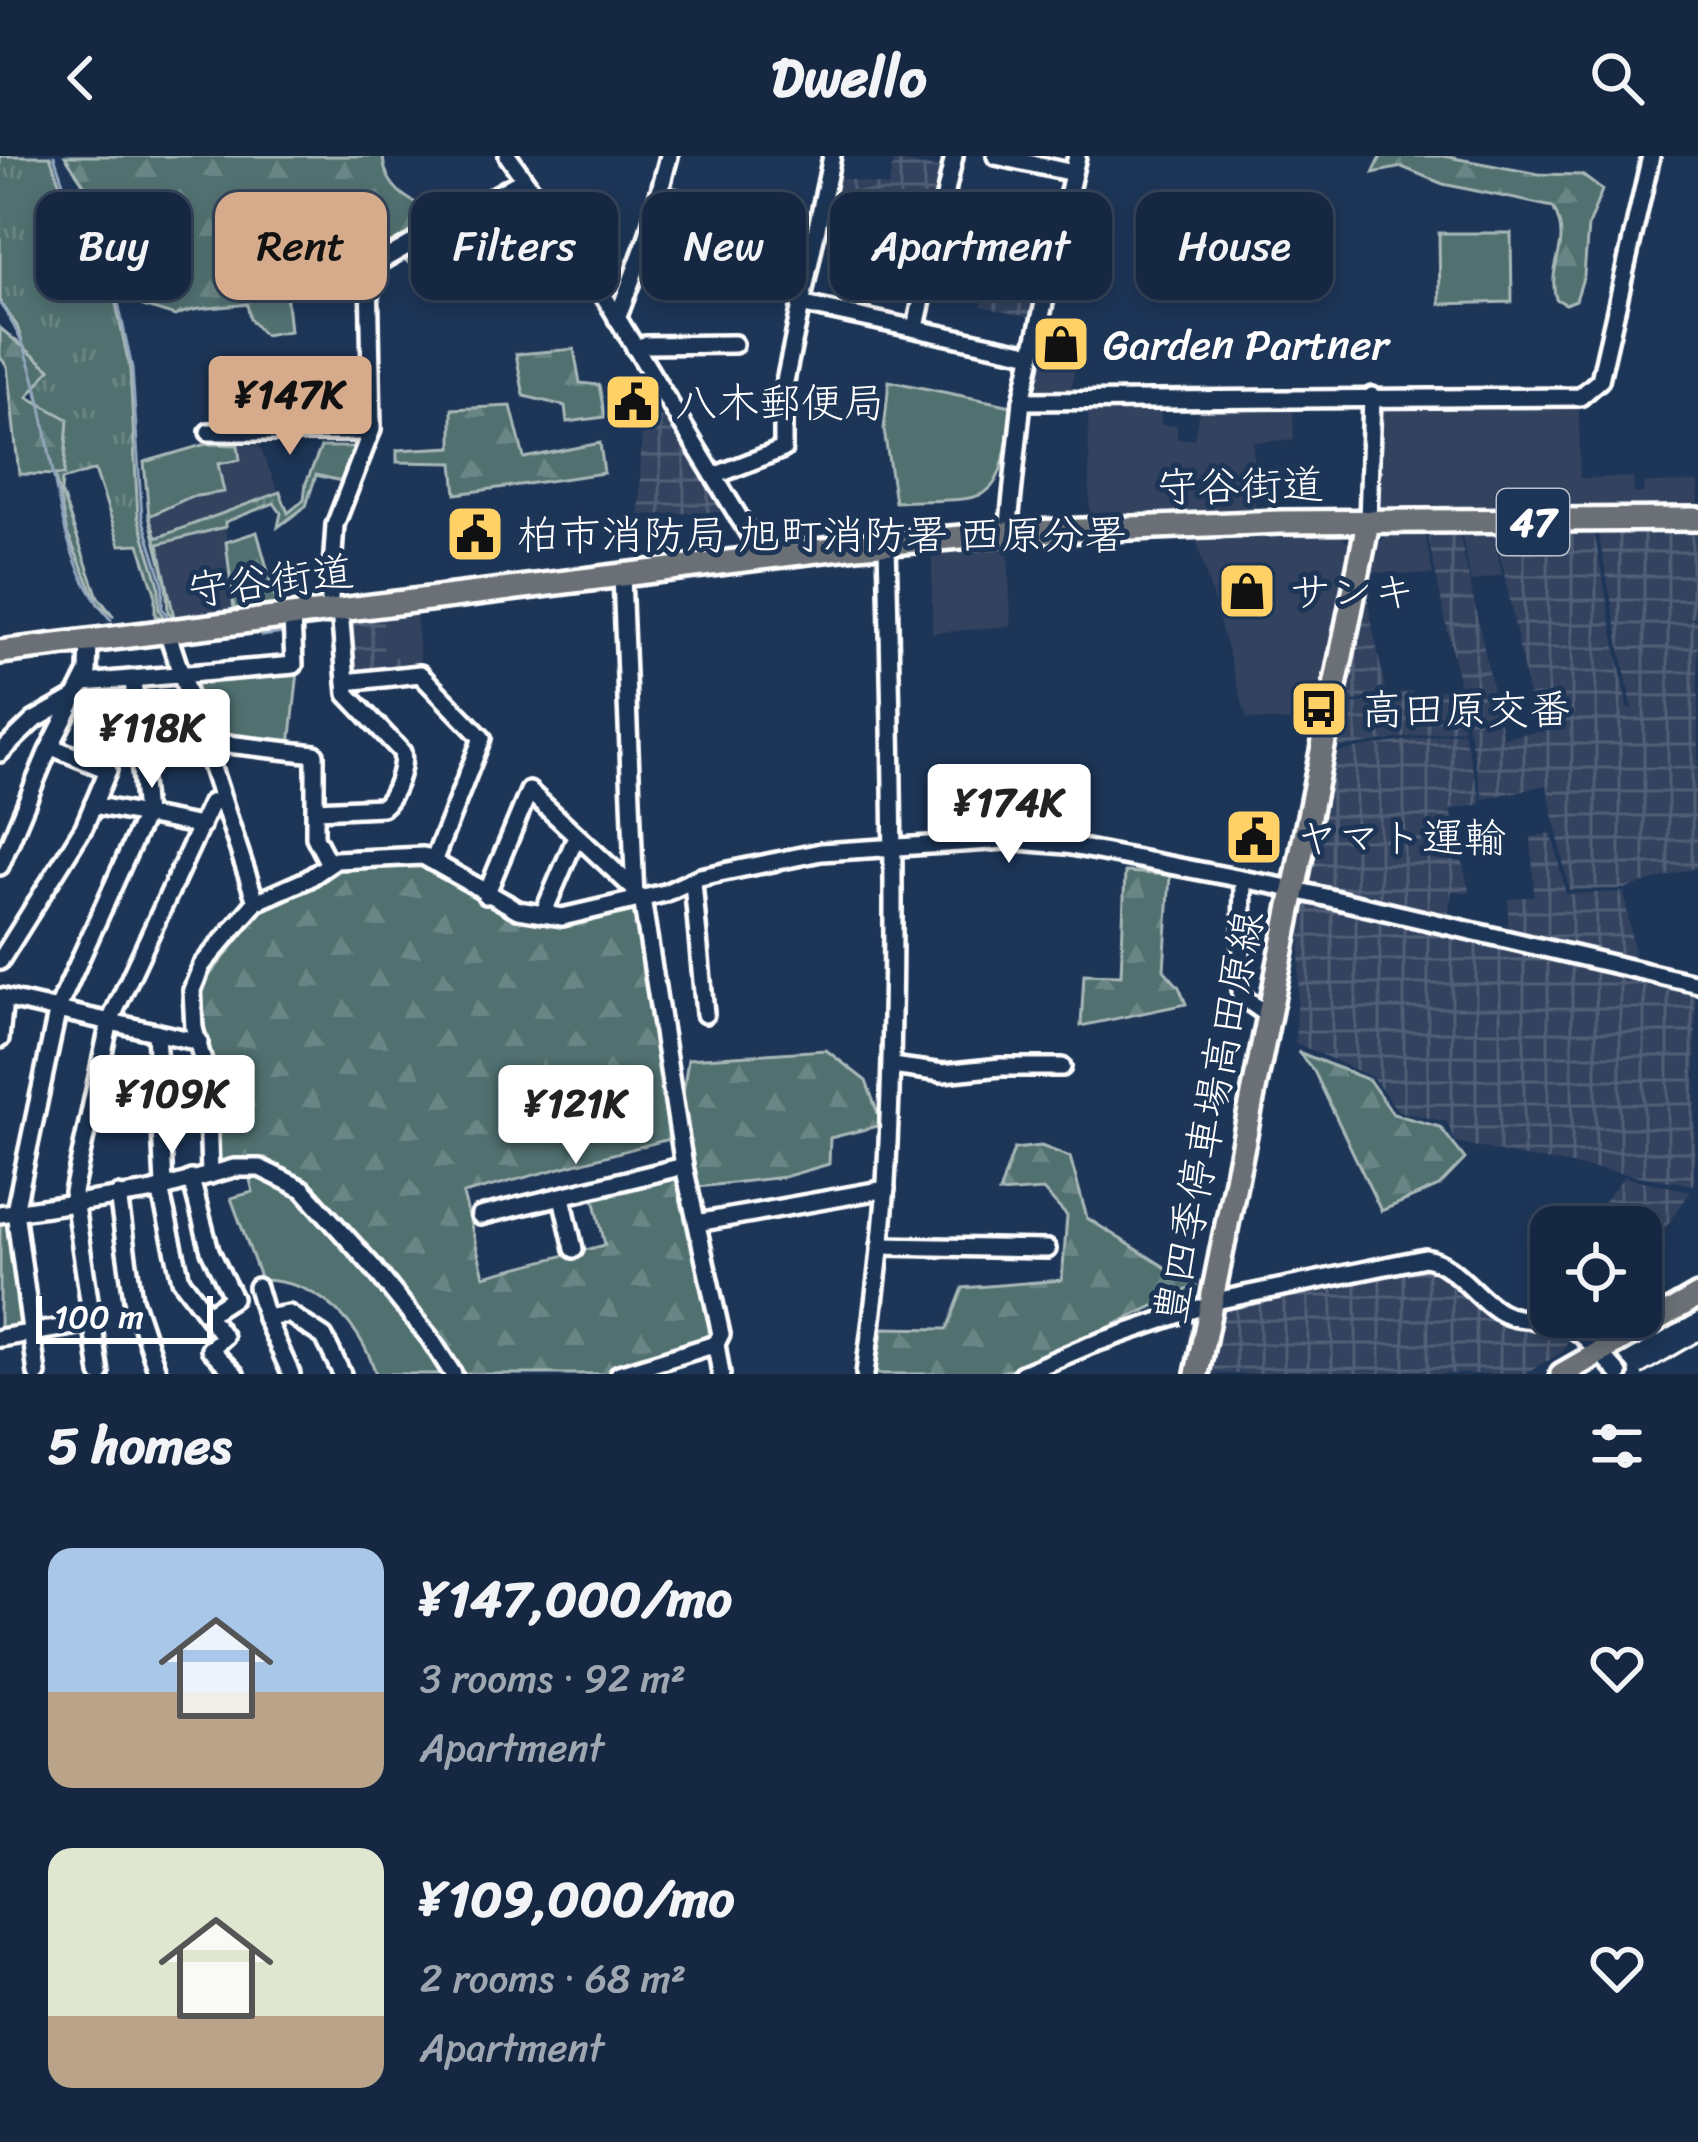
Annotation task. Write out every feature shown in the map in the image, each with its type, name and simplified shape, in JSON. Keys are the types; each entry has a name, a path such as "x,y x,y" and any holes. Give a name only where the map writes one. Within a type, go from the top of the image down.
{"main road":[{"name":"守谷街道","path":"0,652 756,558 1008,533 1368,522 1698,519"},
{"name":"豊四季停車場高田原線","path":"1197,1374 1368,522"},
{"path":"1562,1374 1698,1296"}],"street":[{"path":"508,156 559,228 714,476 751,537 756,558"},
{"path":"660,192 669,156"},
{"path":"714,476 783,449 783,391 832,156"},
{"path":"916,327 954,156"},
{"path":"996,156 1075,164 1022,400 1008,533"},
{"path":"1022,400 1580,397 1600,380 1651,156"},
{"path":"315,810 382,807 389,802 404,761 402,752 347,694 334,611 335,524 371,432 369,280 373,266 523,180"},
{"path":"617,319 642,252"},
{"path":"800,304 1032,354"},
{"path":"635,348 734,344"},
{"path":"1368,522 1372,396"},
{"path":"209,432 371,432"},
{"path":"866,1374 886,1189 892,1066 894,848 887,543"},
{"path":"622,576 636,895 684,1166 721,1334 716,1344 721,1374"},
{"path":"0,753 33,721 79,690 133,680 294,665 292,616"},
{"path":"167,632 256,902"},
{"path":"0,866 79,690 90,656 89,641"},
{"path":"346,682 420,674 482,738 433,862"},
{"path":"37,1374 8,1212 58,1009 145,815 133,680"},
{"path":"201,741 315,754 315,837 328,862"},
{"path":"0,961 85,827 108,770 52,747"},
{"path":"486,895 529,791 636,895"},
{"path":"100,1374 73,1202 110,1021 212,803 221,799"},
{"path":"93,805 201,826"},
{"path":"543,914 576,837"},
{"path":"210,1175 207,1077 192,990 202,965 256,902 308,879 328,862 423,856 518,910 562,917 821,852 1006,841 1066,845 1293,890 1698,984"},
{"path":"692,882 705,1014"},
{"path":"1243,882 1240,997 1268,1016"},
{"path":"0,1040 2,997 199,1042"},
{"path":"156,1032 162,1187 181,1280 224,1337 210,1349 233,1373"},
{"path":"892,1066 943,1073 1062,1067"},
{"path":"480,1216 684,1166"},
{"path":"8,1212 162,1187 234,1168 260,1168 303,1189 416,1320 453,1374"},
{"path":"191,1179 210,1251 233,1298 208,1314"},
{"path":"697,1223 886,1189"},
{"path":"118,1195 134,1299 158,1374"},
{"path":"562,1197 574,1249"},
{"path":"880,1246 1047,1249"},
{"path":"1022,1374 1220,1300 1425,1258 1438,1260 1496,1310 1516,1319 1556,1321 1576,1330 1618,1374"},
{"path":"257,1287 291,1374"},
{"path":"266,1318 289,1314 324,1337 342,1374"},
{"path":"0,1338 91,1323"},
{"path":"620,1374 716,1344"}],"shaded area":[{"path":"894,160 947,170 942,192 833,192 836,177 888,187"},
{"path":"982,300 1036,300 1032,318 981,306"},
{"path":"1041,335 1080,338 1070,396 1031,392"},
{"path":"1579,400 1580,478 1633,477 1634,494 1643,493 1644,483 1698,482 1698,510 1381,511 1381,409 1388,403"},
{"path":"1242,403 1243,410 1293,410 1294,440 1253,442 1255,517 1090,523 1088,409 1161,409 1161,425 1177,425 1177,439 1194,439 1200,404"},
{"path":"665,416 726,512 639,515 642,418"},
{"path":"206,444 259,445 279,493 156,538 144,462"},
{"path":"225,527 234,609 174,617 158,544"},
{"path":"1698,530 1698,617 1684,619 1698,620 1698,867 1624,889 1569,890 1547,785 1483,799 1427,533 1459,532 1503,737 1536,732 1496,533 1594,532 1628,710 1632,709 1598,532 1653,532 1655,542 1655,532"},
{"path":"1494,531 1502,575 1471,582 1461,532"},
{"path":"1338,532 1348,543 1346,571 1315,724 1247,719 1195,536"},
{"path":"1425,533 1433,575 1368,572 1376,547 1388,534"},
{"path":"1008,548 1011,626 932,633 932,552"},
{"path":"1361,593 1366,593 1386,693 1338,706"},
{"path":"416,610 421,668 417,669 383,649 383,614"},
{"path":"383,614 383,649 417,669 352,674 349,617"},
{"path":"1454,688 1464,729 1332,749 1338,708 1412,691"},
{"path":"1463,731 1482,804 1450,810 1470,893 1452,891 1447,922 1309,891 1306,881 1331,753"},
{"path":"1552,833 1566,894 1624,892 1636,964 1512,935 1508,930 1508,899 1534,896 1531,837"},
{"path":"1303,902 1696,988 1694,1185 1455,1142 1447,1122 1398,1111 1372,1077 1295,1043"},
{"path":"1624,1177 1691,1191 1662,1233 1662,1206 1600,1206"},
{"path":"1430,1264 1517,1328 1530,1329 1530,1338 1570,1338 1562,1353 1524,1374 1206,1374 1219,1307"}],"green space":[{"path":"0,156 50,156 63,192 36,192 36,300 115,300 130,370 138,517 164,618 155,616 155,593 139,544 120,545 95,470 62,480 61,492 98,597 114,617 98,604 67,533 35,382 17,326 0,302"},
{"path":"65,156 383,156 387,175 411,200 411,265 387,249 387,192 215,192 215,300 287,300 290,331 264,335 250,319 247,304 175,316 143,306 139,300 191,300 191,192 89,192"},
{"path":"1381,156 1443,156 1538,174 1582,175 1602,190 1588,226 1584,275 1576,300 1566,304 1556,299 1554,275 1561,233 1553,207 1443,184 1402,167 1373,173"},
{"path":"1439,233 1511,233 1512,302 1440,304"},
{"path":"0,328 50,369 28,397 68,419 64,475 19,474 7,366 0,357"},
{"path":"574,349 580,383 599,385 605,417 567,422 565,406 524,396 516,354"},
{"path":"889,381 1012,406 1002,465 986,492 953,500 895,502 884,430"},
{"path":"511,406 524,458 600,443 604,473 456,494 453,463 397,462 397,450 452,447 452,409"},
{"path":"206,444 238,445 240,460 218,464 224,492 190,497 149,516 144,462"},
{"path":"321,447 363,447 345,482 316,475 306,506 278,527 281,513 274,503 225,522 225,527 158,544 174,617 168,612 166,583 149,516 156,538 280,492 288,513 304,500"},
{"path":"257,532 277,604 234,609 226,542"},
{"path":"298,671 290,746 212,737 206,732 191,686 195,680"},
{"path":"422,862 518,914 637,905 673,1138 463,1194 484,1276 605,1245 593,1193 681,1169 717,1334 713,1341 606,1374 459,1374 303,1185 220,1168 217,1072 204,1028 203,993 209,976 263,909 314,888 343,864"},
{"path":"1125,872 1170,875 1164,970 1186,1004 1081,1026 1084,974 1121,975"},
{"path":"826,1050 866,1081 882,1125 830,1138 829,1164 784,1177 698,1187 682,1101 688,1059"},
{"path":"1298,1052 1369,1080 1393,1114 1440,1127 1465,1159 1439,1186 1381,1211 1314,1071"},
{"path":"1041,1146 1070,1157 1087,1218 1195,1286 1101,1331 1100,1337 997,1374 876,1374 883,1328 947,1329 963,1288 1062,1280 1067,1216 1043,1190 999,1193 1014,1149"},
{"path":"248,1171 288,1183 410,1318 450,1374 376,1374 359,1337 334,1308 301,1288 261,1280 231,1198 253,1192"},
{"path":"0,1218 11,1219 26,1325 22,1331 0,1334"}],"waterway":[{"path":"54,156 76,221 117,297 132,368 142,517 168,617"},
{"path":"0,304 34,378 71,548 87,586 111,620"},
{"path":"262,636 284,633"}],"railway":[{"path":"1643,1374 1698,1342"}],"place":[{"name":"Garden Partner","path":"1061,344"},
{"name":"八木郵便局","path":"633,402"},
{"name":"柏市消防局 旭町消防署 西原分署","path":"475,534"},
{"name":"サンキ","path":"1247,591"},
{"name":"高田原交番","path":"1319,709"},
{"name":"ヤマト運輸","path":"1254,837"}]}
